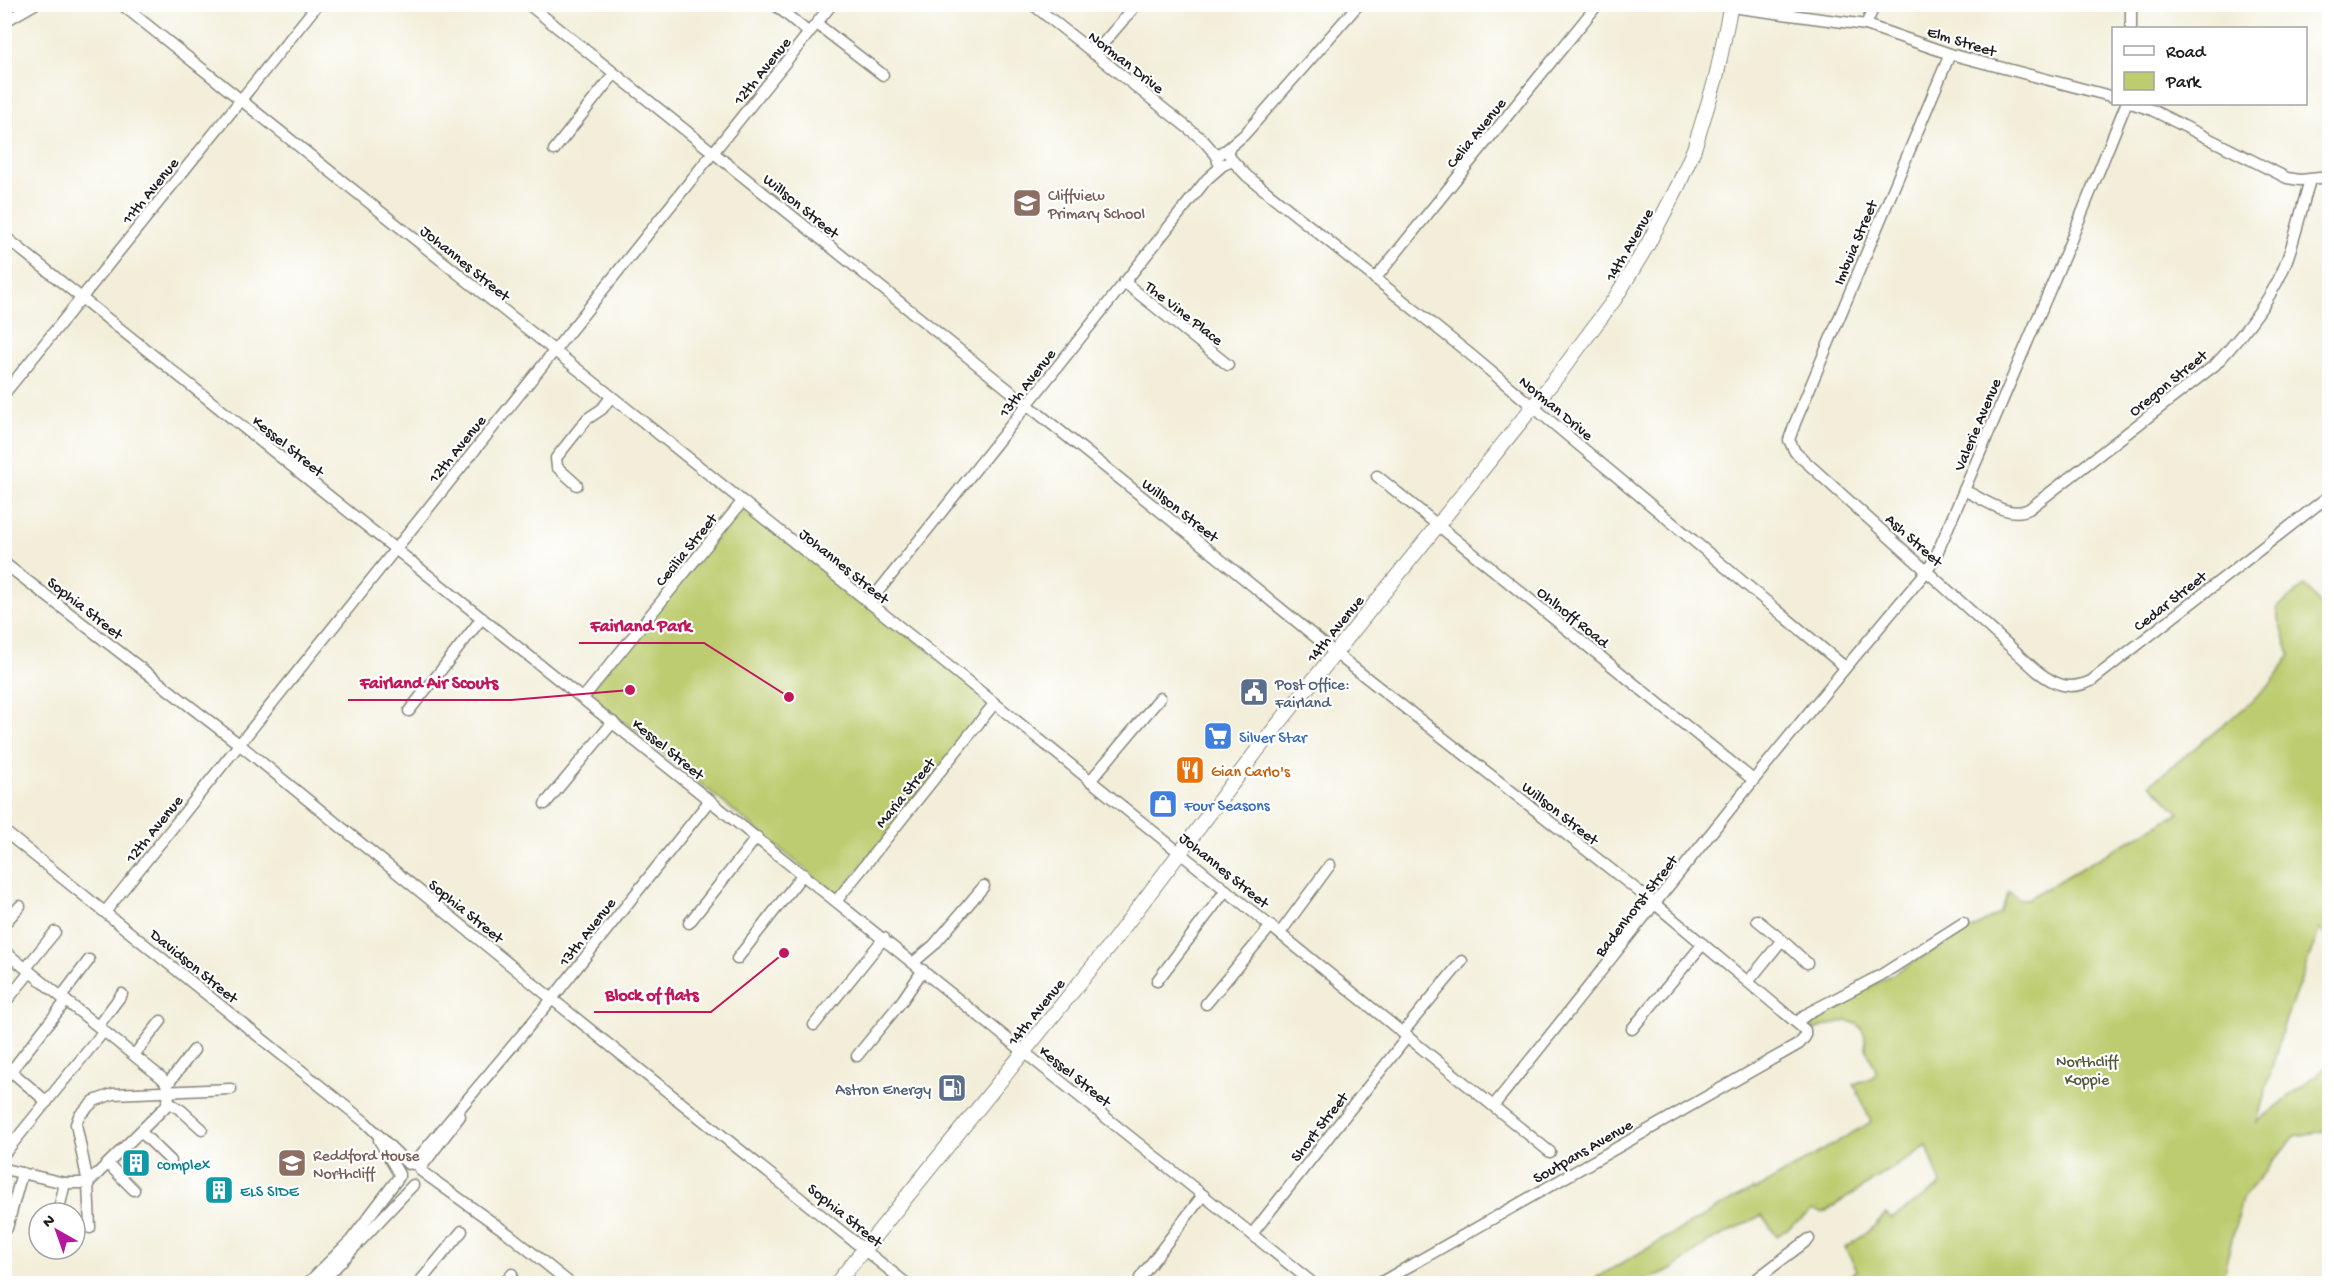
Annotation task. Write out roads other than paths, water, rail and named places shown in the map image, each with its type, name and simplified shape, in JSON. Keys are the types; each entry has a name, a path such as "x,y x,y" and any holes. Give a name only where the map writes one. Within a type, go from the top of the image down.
{"main road":[{"name":"14th Avenue","path":"836,1284 1111,944 1259,748 1559,374 1614,300 1634,270 1687,167 1703,123 1721,57 1731,6"}],"street":[{"path":"4,22 35,4"},
{"name":"Johannes Street","path":"121,4 1180,852 1550,1152"},
{"name":"11th Avenue","path":"4,394 318,4"},
{"name":"Willson Street","path":"528,4 1335,653 1655,904 1797,1022"},
{"path":"774,4 809,33"},
{"name":"12th Avenue","path":"105,912 832,4"},
{"name":"Norman Drive","path":"1032,4 1532,406 1845,667"},
{"path":"1094,54 1137,4"},
{"name":"13th Avenue","path":"869,603 1224,158 1359,4"},
{"name":"Celia Avenue","path":"1376,279 1599,4"},
{"path":"1866,25 1875,4"},
{"path":"2131,4 2131,27"},
{"name":"Elm Street","path":"1731,6 1866,25 1950,54 2112,96"},
{"path":"817,24 883,75"},
{"name":"Imbuia Street","path":"1789,442 1799,412 1950,54"},
{"path":"554,150 614,74"},
{"name":"Valerie Avenue","path":"1799,723 1927,571 1935,558 2069,245 2126,105"},
{"path":"2137,105 2152,110 2276,174 2287,178 2310,180 2330,177"},
{"name":"Oregon Street","path":"1964,489 2009,512 2021,513 2215,364 2254,316 2283,269 2310,180"},
{"name":"Kessel Street","path":"4,236 837,900 1314,1284"},
{"name":"The Vine Place","path":"1124,282 1228,365"},
{"path":"577,485 557,467 556,458 587,419 602,409 611,397"},
{"name":"Ash Street","path":"1789,442 1795,452 2022,657"},
{"name":"Ohlhoff Road","path":"1377,476 1752,779"},
{"name":"Cedar Street","path":"2022,657 2055,684 2068,687 2080,686 2091,681 2330,495"},
{"name":"Cecilia Street","path":"583,698 742,502"},
{"name":"Sophia Street","path":"4,563 239,744 552,999 908,1284"},
{"path":"409,711 482,618"},
{"path":"1090,781 1160,698"},
{"name":"Maria Street","path":"837,900 994,704"},
{"path":"545,804 613,722"},
{"name":"Badenhorst Street","path":"1494,1106 1752,779 1799,723"},
{"name":"13th Avenue","path":"415,1167 710,800"},
{"name":"Davidson Street","path":"4,831 366,1122 415,1167 450,1190 571,1284"},
{"path":"689,923 757,837"},
{"path":"1206,1004 1330,865"},
{"path":"737,959 803,874"},
{"path":"857,1056 902,1001 918,966 984,886"},
{"path":"1157,981 1226,890"},
{"path":"4,924 20,906"},
{"path":"1757,920 1807,963"},
{"path":"1797,1022 1810,1012 1881,975 1963,923"},
{"path":"4,1004 55,932"},
{"path":"814,1025 884,938"},
{"path":"1748,982 1782,940"},
{"path":"1632,1029 1703,944"},
{"path":"4,951 162,1078 168,1093 181,1110 202,1129"},
{"path":"47,1102 7,1072 64,999 89,960"},
{"name":"Short Street","path":"1252,1234 1462,962"},
{"path":"4,1154 47,1102 101,1029 122,994"},
{"path":"134,1055 161,1021"},
{"name":"Soutpans Avenue","path":"1378,1284 1802,1042 1805,1030 1797,1022"},
{"path":"4,1169 65,1183 88,1183 141,1132 194,1050"},
{"path":"90,1228 88,1183 76,1124 94,1101 105,1095 231,1089"},
{"name":"Davidson Street","path":"366,1122 399,1175"},
{"path":"141,1132 171,1161"},
{"path":"108,1164 134,1190"},
{"path":"307,1284 351,1240 399,1175 402,1167 415,1167 420,1179 320,1284"},
{"path":"7,1228 22,1173"},
{"path":"399,1175 403,1183 414,1184"},
{"path":"61,1201 65,1183"},
{"name":"Davidson Street","path":"414,1184 428,1183 450,1190"},
{"path":"1140,1278 1203,1195"},
{"path":"419,1283 462,1231"},
{"path":"1750,1284 1809,1239"},
{"path":"504,1284 512,1274"}],"place":[{"name":"Cliffview Primary School","path":"1027,203"},
{"name":"Fairland Air Scouts","path":"630,690"},
{"name":"Post Office: Fairland","path":"1254,692"},
{"name":"Fairland Park","path":"789,697"},
{"name":"Silver Star","path":"1218,736"},
{"name":"Gian Carlo's","path":"1190,770"},
{"name":"Four Seasons","path":"1163,804"},
{"name":"Block of flats","path":"784,953"},
{"name":"Astron Energy","path":"952,1088"},
{"name":"complex","path":"136,1163"},
{"name":"Reddford House Northcliff","path":"292,1163"},
{"name":"ELS SIDE","path":"219,1190"}],"park label":[{"name":"Northcliff Koppie","path":"2087,1069"}]}
